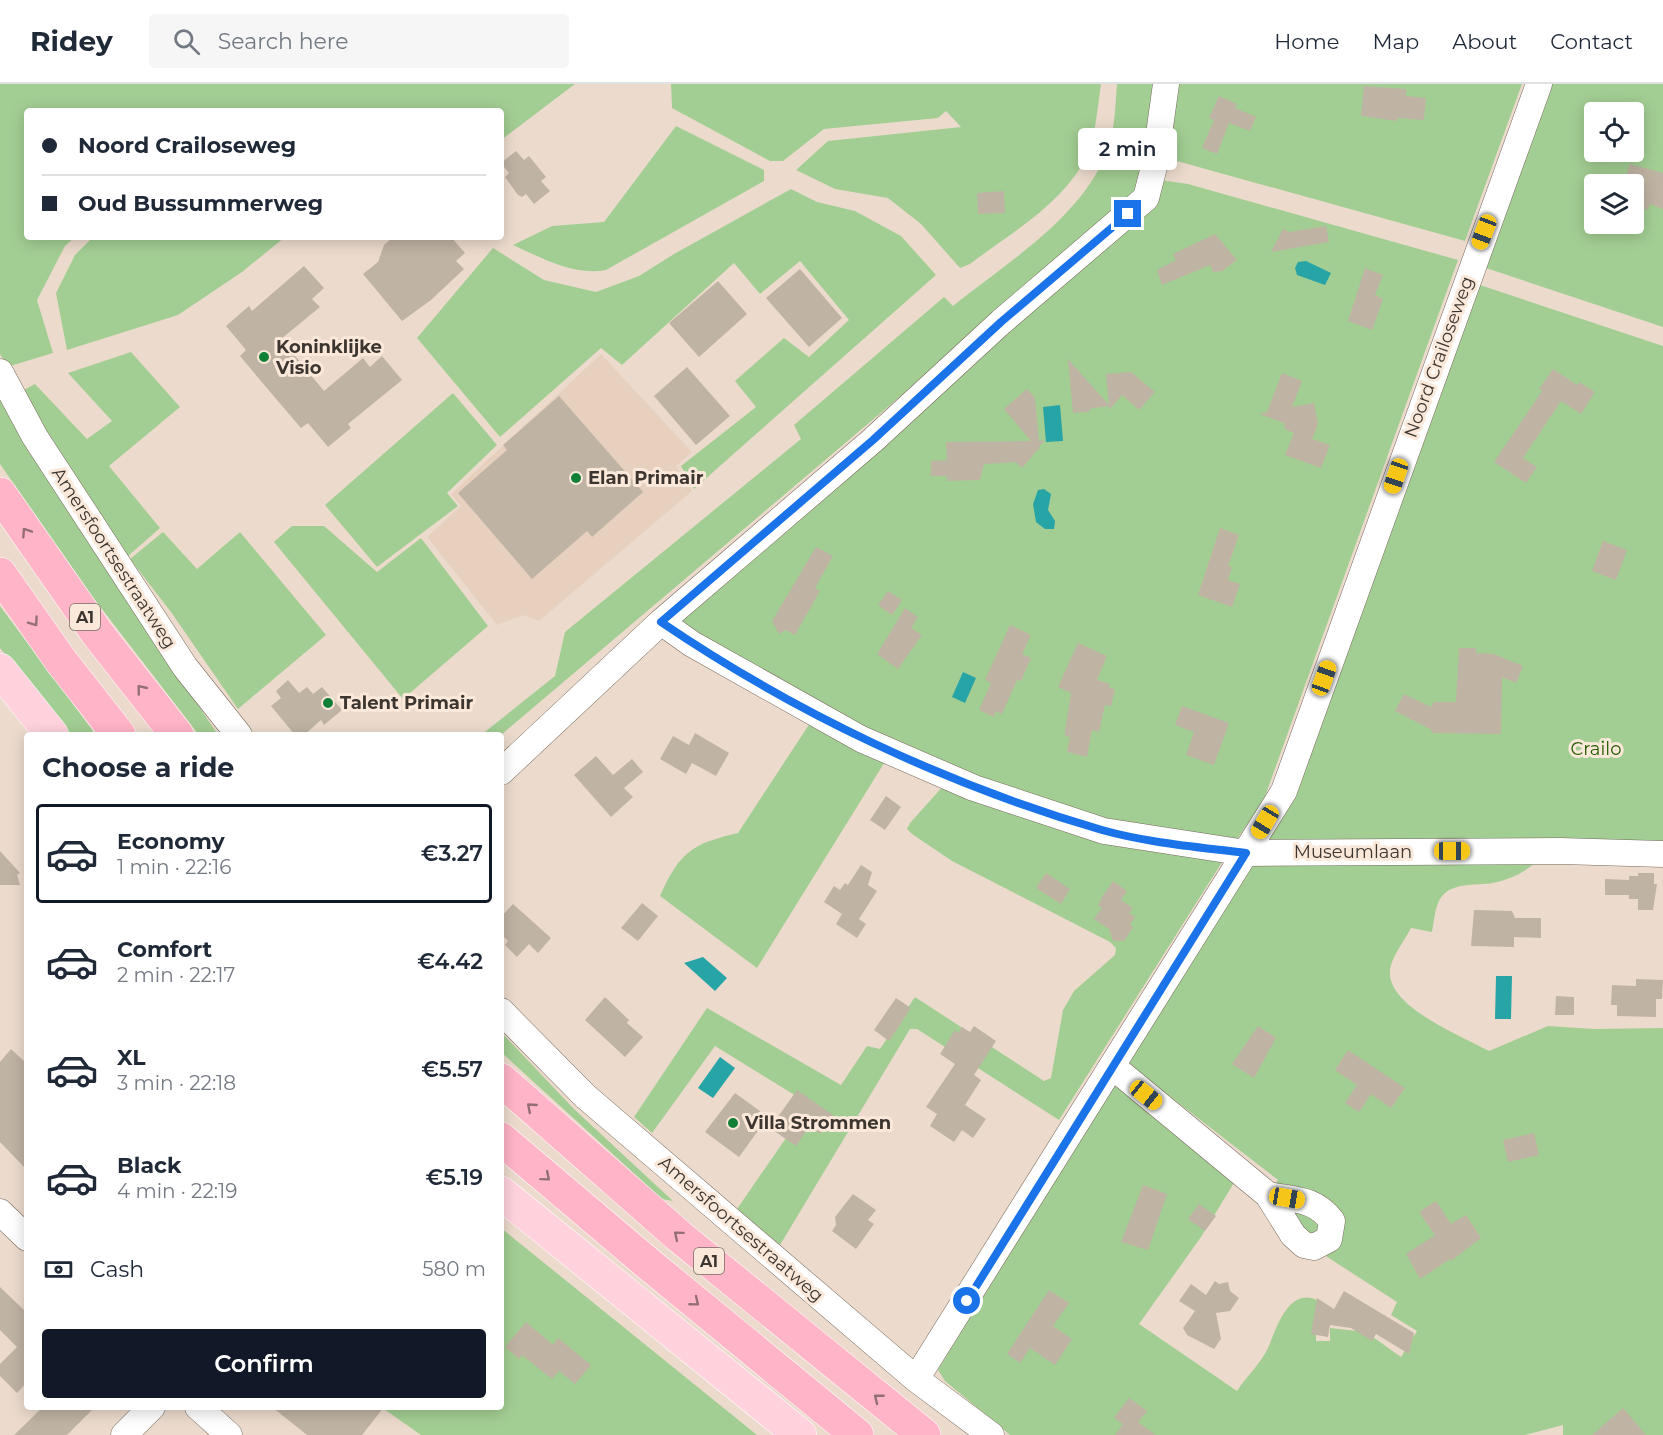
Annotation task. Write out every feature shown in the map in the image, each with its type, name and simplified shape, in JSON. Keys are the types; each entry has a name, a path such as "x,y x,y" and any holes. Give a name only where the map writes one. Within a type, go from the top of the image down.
{"highway":[{"name":"A1","path":"0,494 97,633 175,732"},
{"name":"A1","path":"0,574 61,661 117,732"},
{"name":"A1","path":"504,1083 680,1237 924,1435"},
{"name":"A1","path":"504,1142 857,1435"}],"main road":[{"path":"0,670 50,732"},
{"path":"504,1196 800,1435"}],"street":[{"path":"504,769 661,622 873,440 1001,322 1146,198 1155,164 1166,84"},
{"name":"Noord Crailoseweg","path":"916,1379 1284,791 1539,84"},
{"name":"Amersfoortsestraatweg","path":"0,372 35,437 185,667 237,732"},
{"name":"Museumlaan","path":"661,622 692,644 861,739 974,788 1104,831 1246,853 1561,851 1663,854"},
{"name":"Amersfoortsestraatweg","path":"504,1014 585,1096 916,1379 991,1435"},
{"path":"1112,1066 1268,1195"},
{"path":"0,1212 24,1235"},
{"path":"124,1435 149,1410"},
{"path":"201,1410 229,1435"}],"shaded area":[{"name":"Elan Primair","path":"601,354 692,452 676,466 692,491 539,621 523,615 497,625 427,537 461,506 451,494"}],"green space":[{"path":"0,84 575,84 504,138 504,108 24,108 24,240 72,240 65,246 37,300 53,353 7,367 0,354"},
{"path":"671,84 1101,84 1091,143 1074,177 1062,192 1033,218 970,264 960,268 921,224 888,198 835,189 796,170 828,141 961,127 946,111 938,118 824,129 783,161 770,161 672,108"},
{"path":"1117,84 1154,84 1140,193 504,732 485,732 555,676 565,632 801,439 794,425 944,297 953,306 1017,257 1059,220 1093,179 1105,156 1113,130"},
{"path":"1178,84 1522,84 1465,241 1166,158"},
{"path":"1550,84 1663,84 1663,327 1480,266"},
{"path":"676,126 764,170 764,181 606,270 582,270 558,265 513,245 552,226 604,222"},
{"path":"1160,180 1188,184 1458,260 1263,802 1237,839 1128,824 1034,801 901,747 674,625"},
{"path":"791,189 817,202 855,211 901,236 936,275 694,489 681,466 756,407 735,381 784,338 809,357 849,320 800,261 760,294 734,263 622,365 601,348 500,437 417,338 493,248 544,280 596,292 639,276"},
{"path":"90,240 281,240 242,272 178,315 67,350 56,293 75,255"},
{"name":"Crailo","path":"1474,283 1663,346 1663,844 1267,842"},
{"path":"131,352 180,407 109,466 160,528 127,557 18,393 35,384 87,439 112,421 68,373"},
{"path":"453,393 497,445 447,493 458,506 377,567 325,505"},
{"path":"0,399 62,500 216,732 197,732 95,600 0,464"},
{"path":"292,526 324,526 377,572 421,538 488,626 403,699 274,542"},
{"path":"163,532 197,569 240,532 326,635 238,709 171,612 130,559"},
{"path":"0,606 94,732 69,732 0,648"},
{"path":"810,723 886,760 757,968 660,896 674,869 689,852 709,841 738,833"},
{"path":"945,784 1224,859 1059,1120 917,1029 910,1029 780,1245 737,1209 806,1109 806,1102 715,1046 652,1133 634,1117 707,1008 841,1085 867,1046 880,1049 915,997 1044,1081 1051,1078 1063,1010 1074,991 1115,955 1116,948 1110,942 952,861 907,829"},
{"path":"1535,863 1508,879 1466,885 1445,893 1437,906 1432,932 1411,928 1391,965 1391,979 1397,993 1425,1017 1489,1051 1548,1026 1594,1029 1663,1028 1663,1435 1563,1435 1563,1425 1525,1435 1010,1435 945,1381 938,1370 1114,1077 1240,1173 1201,1237 1139,1324 1237,1391 1265,1354 1286,1311 1292,1303 1300,1299 1309,1298 1319,1301 1316,1308 1316,1341 1330,1341 1330,1328 1366,1332 1401,1357 1417,1331 1391,1315 1397,1302 1304,1242 1268,1194 1278,1180 1129,1065 1128,1057 1254,864"},
{"path":"504,1035 574,1109 673,1201 662,1199 504,1055"},
{"path":"504,1230 757,1435 421,1435 385,1410 504,1410"}],"water":[{"path":"1306,261 1331,273 1325,285 1297,275 1295,268 1298,262"},
{"path":"1060,405 1063,441 1046,442 1043,407"},
{"path":"1044,489 1051,494 1048,510 1055,521 1054,529 1045,529 1036,522 1033,504 1038,490"},
{"path":"963,672 976,678 965,703 952,697"},
{"path":"703,957 727,978 715,991 684,963"},
{"path":"1496,976 1512,976 1511,1019 1495,1019"},
{"path":"720,1057 735,1068 713,1098 698,1088"}],"building":[{"path":"1364,86 1406,89 1406,96 1426,98 1424,120 1397,118 1397,121 1361,116"},
{"path":"1219,96 1237,104 1235,108 1256,117 1250,131 1229,123 1217,154 1202,148 1214,120 1209,118"},
{"path":"516,151 524,160 529,156 546,177 541,181 550,191 534,204 526,194 522,197 518,195 505,177 509,173 504,167 504,161"},
{"path":"1630,164 1663,173 1663,209 1650,204 1648,210 1644,209 1644,174 1626,174"},
{"path":"1004,191 1005,213 978,214 977,193"},
{"path":"1326,226 1329,242 1271,252 1283,229 1289,232"},
{"path":"1215,234 1237,260 1222,271 1213,272 1210,265 1162,285 1157,270 1176,260 1173,254"},
{"path":"390,240 454,240 465,253 456,261 464,269 431,300 402,321 363,274 378,262 384,245"},
{"name":"Koninklijke Visio","path":"304,266 324,288 312,299 320,307 281,339 324,391 363,358 370,367 382,356 402,380 348,424 351,428 328,447 308,423 301,428 271,393 240,356 246,350 226,326 249,306 252,311"},
{"path":"1365,268 1383,275 1375,295 1383,299 1372,330 1348,321"},
{"path":"800,269 842,318 809,347 766,298"},
{"path":"718,281 747,314 699,357 669,323"},
{"path":"1068,359 1109,405 1106,374 1131,372 1155,392 1139,410 1122,395 1109,410 1109,406 1092,408 1088,412 1073,413"},
{"path":"687,367 730,416 696,445 654,396"},
{"path":"1553,369 1577,385 1579,382 1595,392 1581,414 1561,401 1523,458 1537,467 1526,483 1494,462 1542,391 1539,389"},
{"path":"1282,373 1302,381 1292,407 1314,403 1318,424 1312,439 1330,445 1321,468 1285,455 1294,433 1285,429 1284,423 1259,414 1267,412"},
{"path":"1027,389 1035,398 1039,441 1045,440 1039,447 1040,451 1038,449 1022,468 1016,462 984,464 980,480 947,481 947,476 931,476 931,461 947,460 946,442 1031,441 1004,409"},
{"path":"559,396 643,492 592,537 587,531 532,579 458,493 507,450 503,445"},
{"path":"1220,528 1239,535 1228,566 1232,567 1228,580 1240,584 1232,607 1198,595"},
{"path":"1603,541 1627,550 1616,580 1592,571"},
{"path":"816,547 833,556 815,588 820,591 795,635 786,630 779,634 772,621"},
{"path":"888,591 902,600 892,615 878,605"},
{"path":"905,608 918,617 911,628 922,635 898,669 877,654"},
{"path":"1010,625 1031,635 1022,654 1031,658 1021,681 1017,680 1002,714 996,711 994,717 979,710 991,683 985,680"},
{"path":"1078,643 1107,656 1097,680 1110,684 1109,688 1115,689 1111,706 1105,705 1099,732 1092,730 1087,757 1067,752 1070,737 1065,736 1065,731 1071,693 1058,687"},
{"path":"1459,648 1476,648 1476,653 1494,654 1523,666 1516,683 1502,677 1501,734 1431,733 1432,730 1395,711 1404,694 1431,707 1434,702 1456,702"},
{"path":"288,680 299,693 307,687 313,694 322,687 342,710 324,725 321,720 307,732 293,732 271,706 281,698 276,691"},
{"path":"1182,706 1229,723 1214,765 1186,755 1194,732 1175,725"},
{"path":"695,733 729,753 716,776 692,763 686,774 660,759 673,736 689,745"},
{"path":"596,756 613,775 632,759 643,772 624,788 633,797 611,817 574,775"},
{"path":"886,796 901,807 885,830 870,820"},
{"path":"0,851 20,873 17,875 20,885 0,885"},
{"path":"861,865 872,872 868,885 877,891 859,919 866,924 857,938 836,924 842,914 824,902 834,886 840,890 845,883 848,885"},
{"path":"1046,873 1070,889 1061,904 1036,888"},
{"path":"1638,873 1654,873 1654,884 1657,884 1653,910 1638,910 1638,899 1629,899 1629,895 1605,895 1605,879 1629,880 1629,876 1638,876"},
{"path":"1113,881 1127,891 1121,900 1133,908 1129,913 1135,917 1130,925 1133,927 1124,941 1113,941 1109,929 1094,919 1102,908 1098,906 1102,897"},
{"path":"642,903 658,916 638,941 621,928"},
{"path":"513,904 551,938 538,953 529,944 517,957 505,945 508,941 504,937 504,914"},
{"path":"1474,910 1512,911 1515,918 1541,918 1541,938 1514,937 1514,947 1471,946"},
{"path":"1636,979 1663,980 1662,999 1656,999 1656,1017 1617,1016 1617,1005 1611,1005 1612,985 1636,986"},
{"path":"1556,996 1574,997 1574,1015 1555,1015"},
{"path":"605,997 629,1020 627,1023 643,1037 625,1057 585,1020"},
{"path":"896,998 911,1008 889,1041 874,1030"},
{"path":"974,1026 996,1041 974,1075 981,1080 965,1105 986,1119 973,1138 962,1130 954,1142 930,1126 937,1114 926,1107 955,1064 940,1054 955,1030 958,1033 962,1027 970,1032"},
{"path":"1258,1026 1276,1038 1254,1078 1232,1064"},
{"path":"11,1049 24,1061 24,1167 0,1142 0,1062"},
{"path":"1348,1050 1405,1088 1391,1108 1371,1094 1359,1112 1345,1103 1357,1085 1335,1070"},
{"path":"797,1090 833,1115 820,1134 810,1126 796,1146 770,1128"},
{"name":"Villa Strommen","path":"735,1093 768,1117 739,1157 705,1132"},
{"path":"1534,1133 1539,1155 1508,1162 1503,1140"},
{"path":"1143,1185 1167,1194 1148,1250 1121,1242"},
{"path":"853,1194 876,1210 868,1220 874,1224 856,1249 832,1231 836,1225 835,1217"},
{"path":"1436,1201 1451,1224 1466,1215 1481,1238 1451,1261 1450,1259 1420,1279 1406,1254 1435,1235 1419,1212"},
{"path":"1199,1204 1216,1216 1205,1231 1188,1219"},
{"path":"1215,1281 1219,1284 1228,1282 1230,1291 1239,1298 1230,1311 1216,1313 1221,1339 1214,1349 1187,1335 1183,1328 1195,1311 1179,1301 1191,1284 1206,1295"},
{"path":"0,1287 24,1310 24,1385 17,1393 0,1376 0,1364 17,1347 0,1330"},
{"path":"1049,1290 1069,1303 1053,1326 1072,1339 1055,1365 1030,1348 1020,1363 1007,1354"},
{"path":"1344,1291 1414,1333 1409,1354 1376,1334 1372,1341 1351,1328 1330,1325 1328,1337 1311,1334 1317,1298 1334,1309"},
{"path":"526,1322 553,1345 558,1338 591,1365 575,1384 559,1371 552,1379 522,1355 519,1359 505,1347"},
{"path":"1129,1398 1147,1411 1138,1422 1156,1435 1115,1435 1123,1424 1114,1418"},
{"path":"1623,1408 1646,1435 1592,1435"},
{"path":"40,1410 92,1410 67,1435 14,1435"},
{"path":"276,1410 382,1410 362,1435 307,1435"}],"place":[{"name":"Koninklijke Visio","path":"264,357"},
{"name":"Elan Primair","path":"576,478"},
{"name":"Talent Primair","path":"328,703"},
{"name":"Villa Strommen","path":"733,1123"}],"route":[{"path":"967,1301 1246,853 1104,831 974,788 861,739 692,644 661,622 873,440 1001,322 1128,214"}]}
